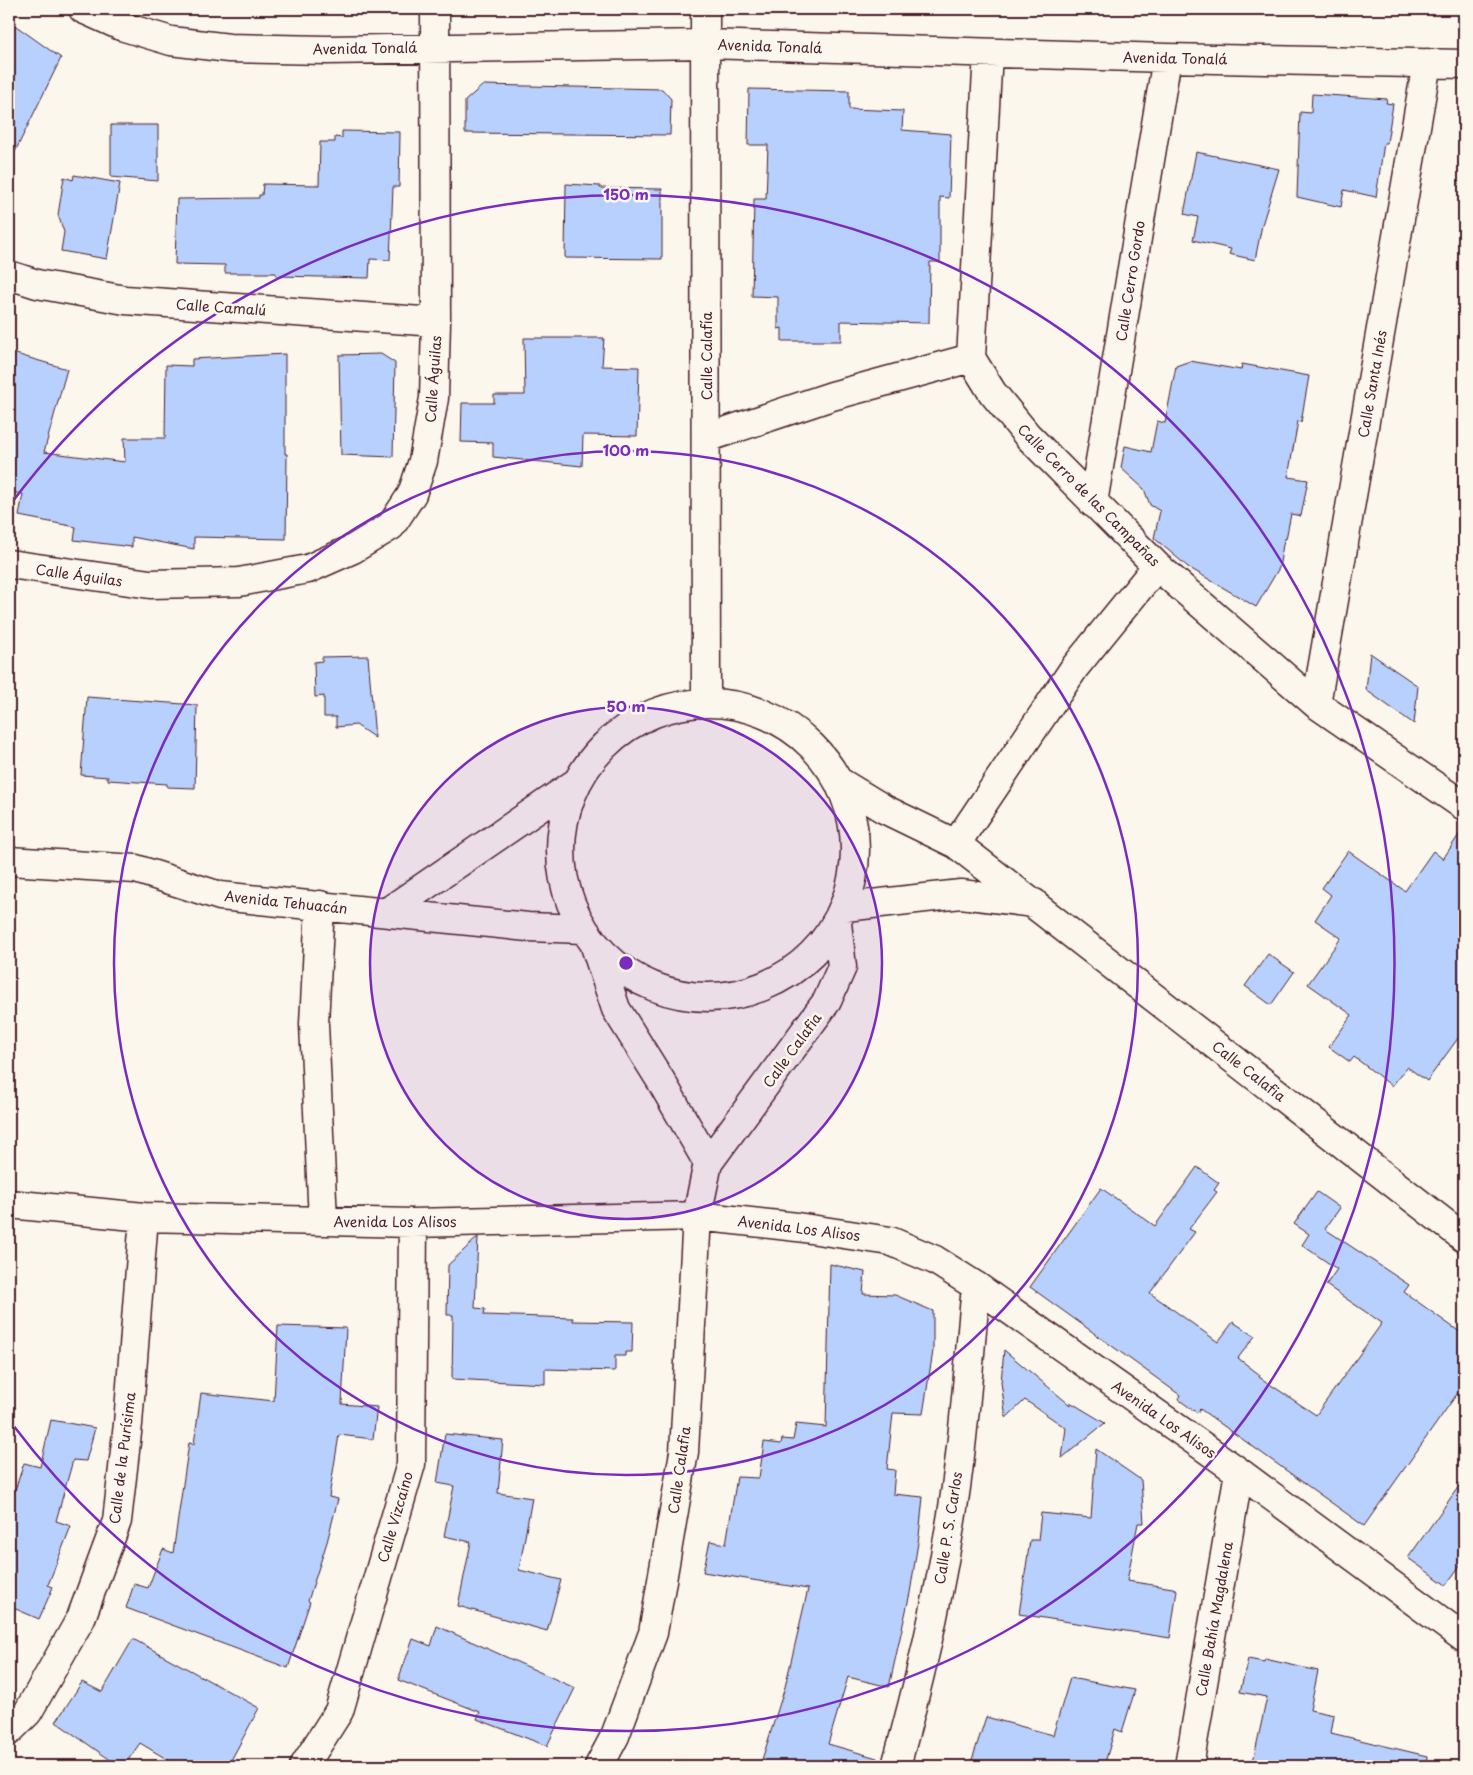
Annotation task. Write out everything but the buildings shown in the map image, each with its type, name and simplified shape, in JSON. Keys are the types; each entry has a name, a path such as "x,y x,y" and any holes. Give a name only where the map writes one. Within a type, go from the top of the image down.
{"street":[{"name":"Avenida Tonalá","path":"83,9 121,26 171,41 229,48 327,50 706,44 1167,58 1464,64"},
{"name":"Calle Águilas","path":"9,564 150,584 239,582 308,569 353,549 390,526 412,494 423,461 434,398 436,322 435,9"},
{"name":"Calle Calafía","path":"705,9 706,703"},
{"path":"706,438 832,396 971,358 988,53"},
{"name":"Calle Cerro Gordo","path":"1094,503 1167,58"},
{"name":"Calle Santa Inés","path":"1316,704 1428,63"},
{"name":"Calle Camalú","path":"9,275 38,284 125,300 436,322"},
{"name":"Calle Cerro de las Campañas","path":"971,358 992,392 1028,435 1158,566 1316,704 1464,806"},
{"path":"956,844 1075,666 1158,566"},
{"path":"589,938 632,977 676,995 723,998 768,986 808,960 841,915 854,875 855,843 850,811 838,781 814,748 782,724 746,708 706,703 666,708 630,724 599,749 577,782 565,810 560,841 562,871 569,902 589,938 616,1008 661,1081 708,1164"},
{"name":"Calle Calafia","path":"838,781 884,809 956,844 1035,903 1464,1238"},
{"path":"387,912 577,782"},
{"name":"Avenida Tehuacán","path":"9,861 136,869 220,896 528,927 589,938"},
{"path":"841,915 961,894 1035,903"},
{"path":"320,905 314,1024 323,1221"},
{"name":"Calle Calafia","path":"598,1766 615,1736 654,1633 684,1452 696,1216 708,1164 754,1104 827,1001 842,967 841,915"},
{"name":"Avenida Los Alisos","path":"9,1204 144,1217 413,1223 696,1216 797,1227 890,1241 935,1260 976,1286 1239,1472 1464,1638"},
{"name":"Calle de la Purísima","path":"9,1731 28,1712 81,1618 117,1521 128,1424 144,1217"},
{"name":"Calle Vizcaíno","path":"304,1766 339,1711 411,1464 413,1223"},
{"name":"Calle P. S. Carlos","path":"896,1766 917,1691 948,1538 963,1427 976,1286"},
{"name":"Calle Bahía Magdalena","path":"1189,1766 1239,1472"}]}
